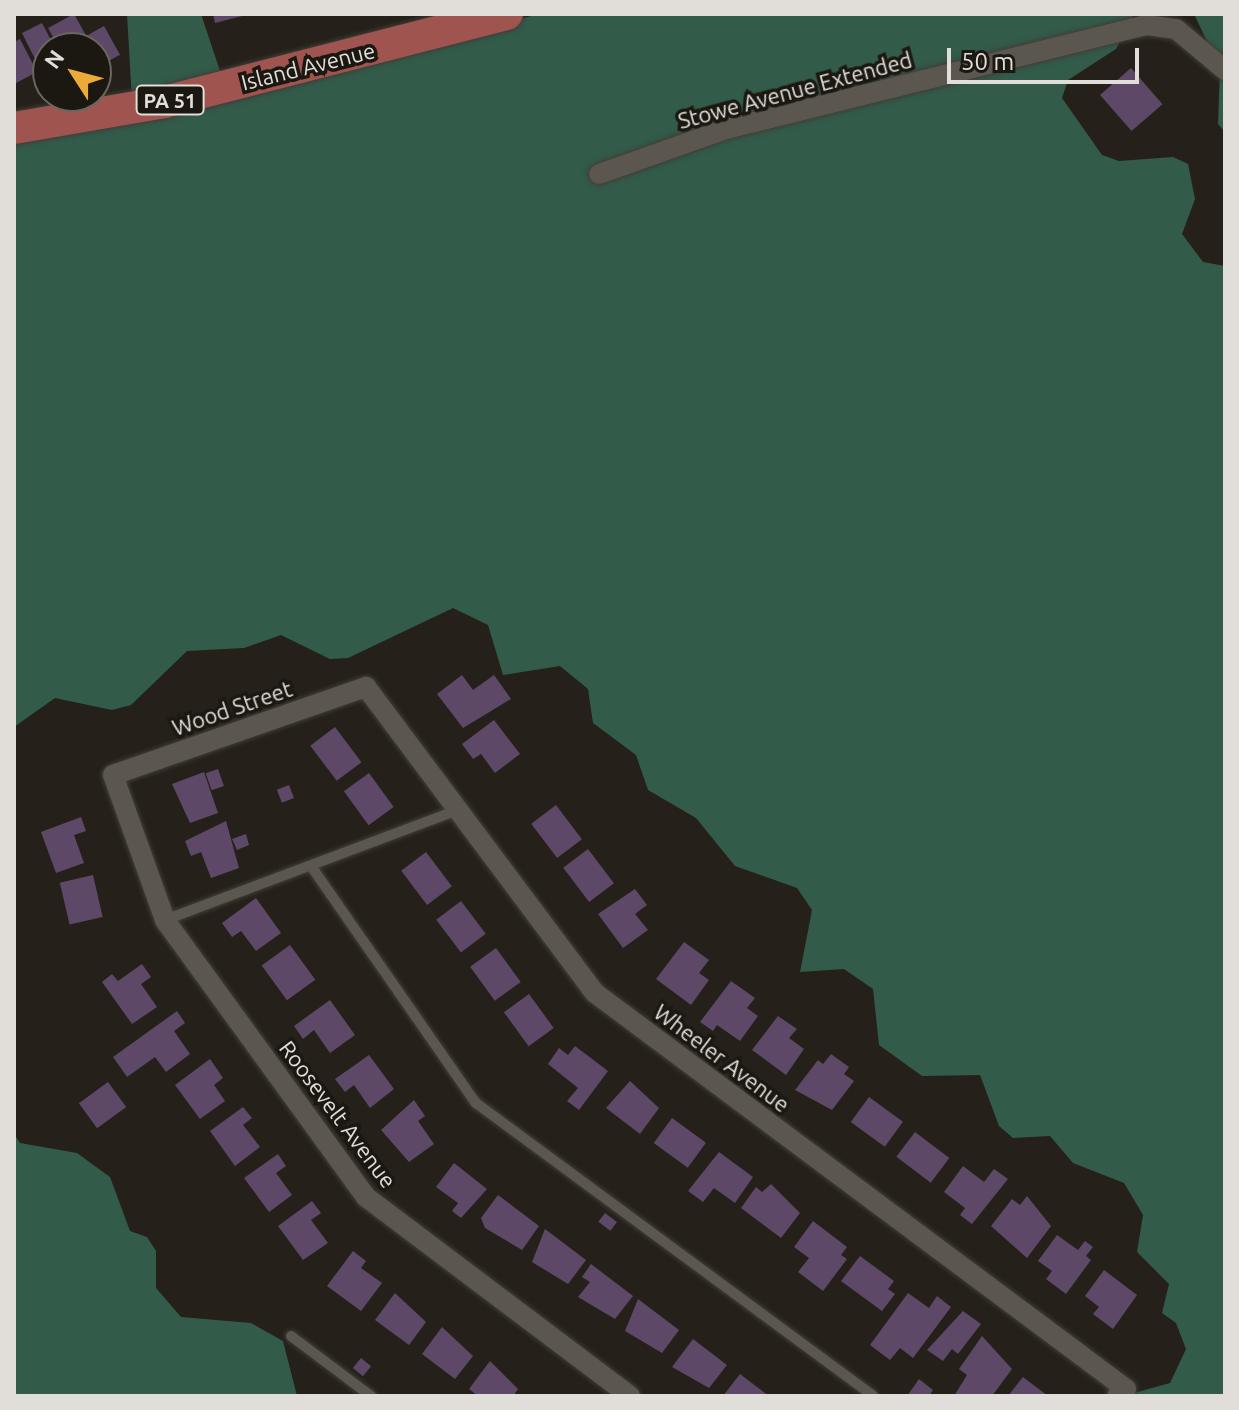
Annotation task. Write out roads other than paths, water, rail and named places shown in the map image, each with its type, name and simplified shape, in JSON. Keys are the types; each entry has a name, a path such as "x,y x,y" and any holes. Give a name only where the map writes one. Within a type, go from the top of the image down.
{"main road":[{"name":"Island Avenue","path":"14,128 164,102 507,14"}],"street":[{"name":"Stowe Avenue Extended","path":"599,174 726,129 1147,25 1176,29 1225,70"},
{"name":"Wood Street","path":"113,775 366,687"},
{"name":"Wheeler Avenue","path":"366,687 595,993 1122,1392"},
{"name":"Roosevelt Avenue","path":"113,775 165,920 366,1197 630,1396"}],"lane":[{"path":"165,920 458,810"},
{"path":"311,866 476,1103 873,1396"},
{"path":"291,1336 371,1396"}]}
